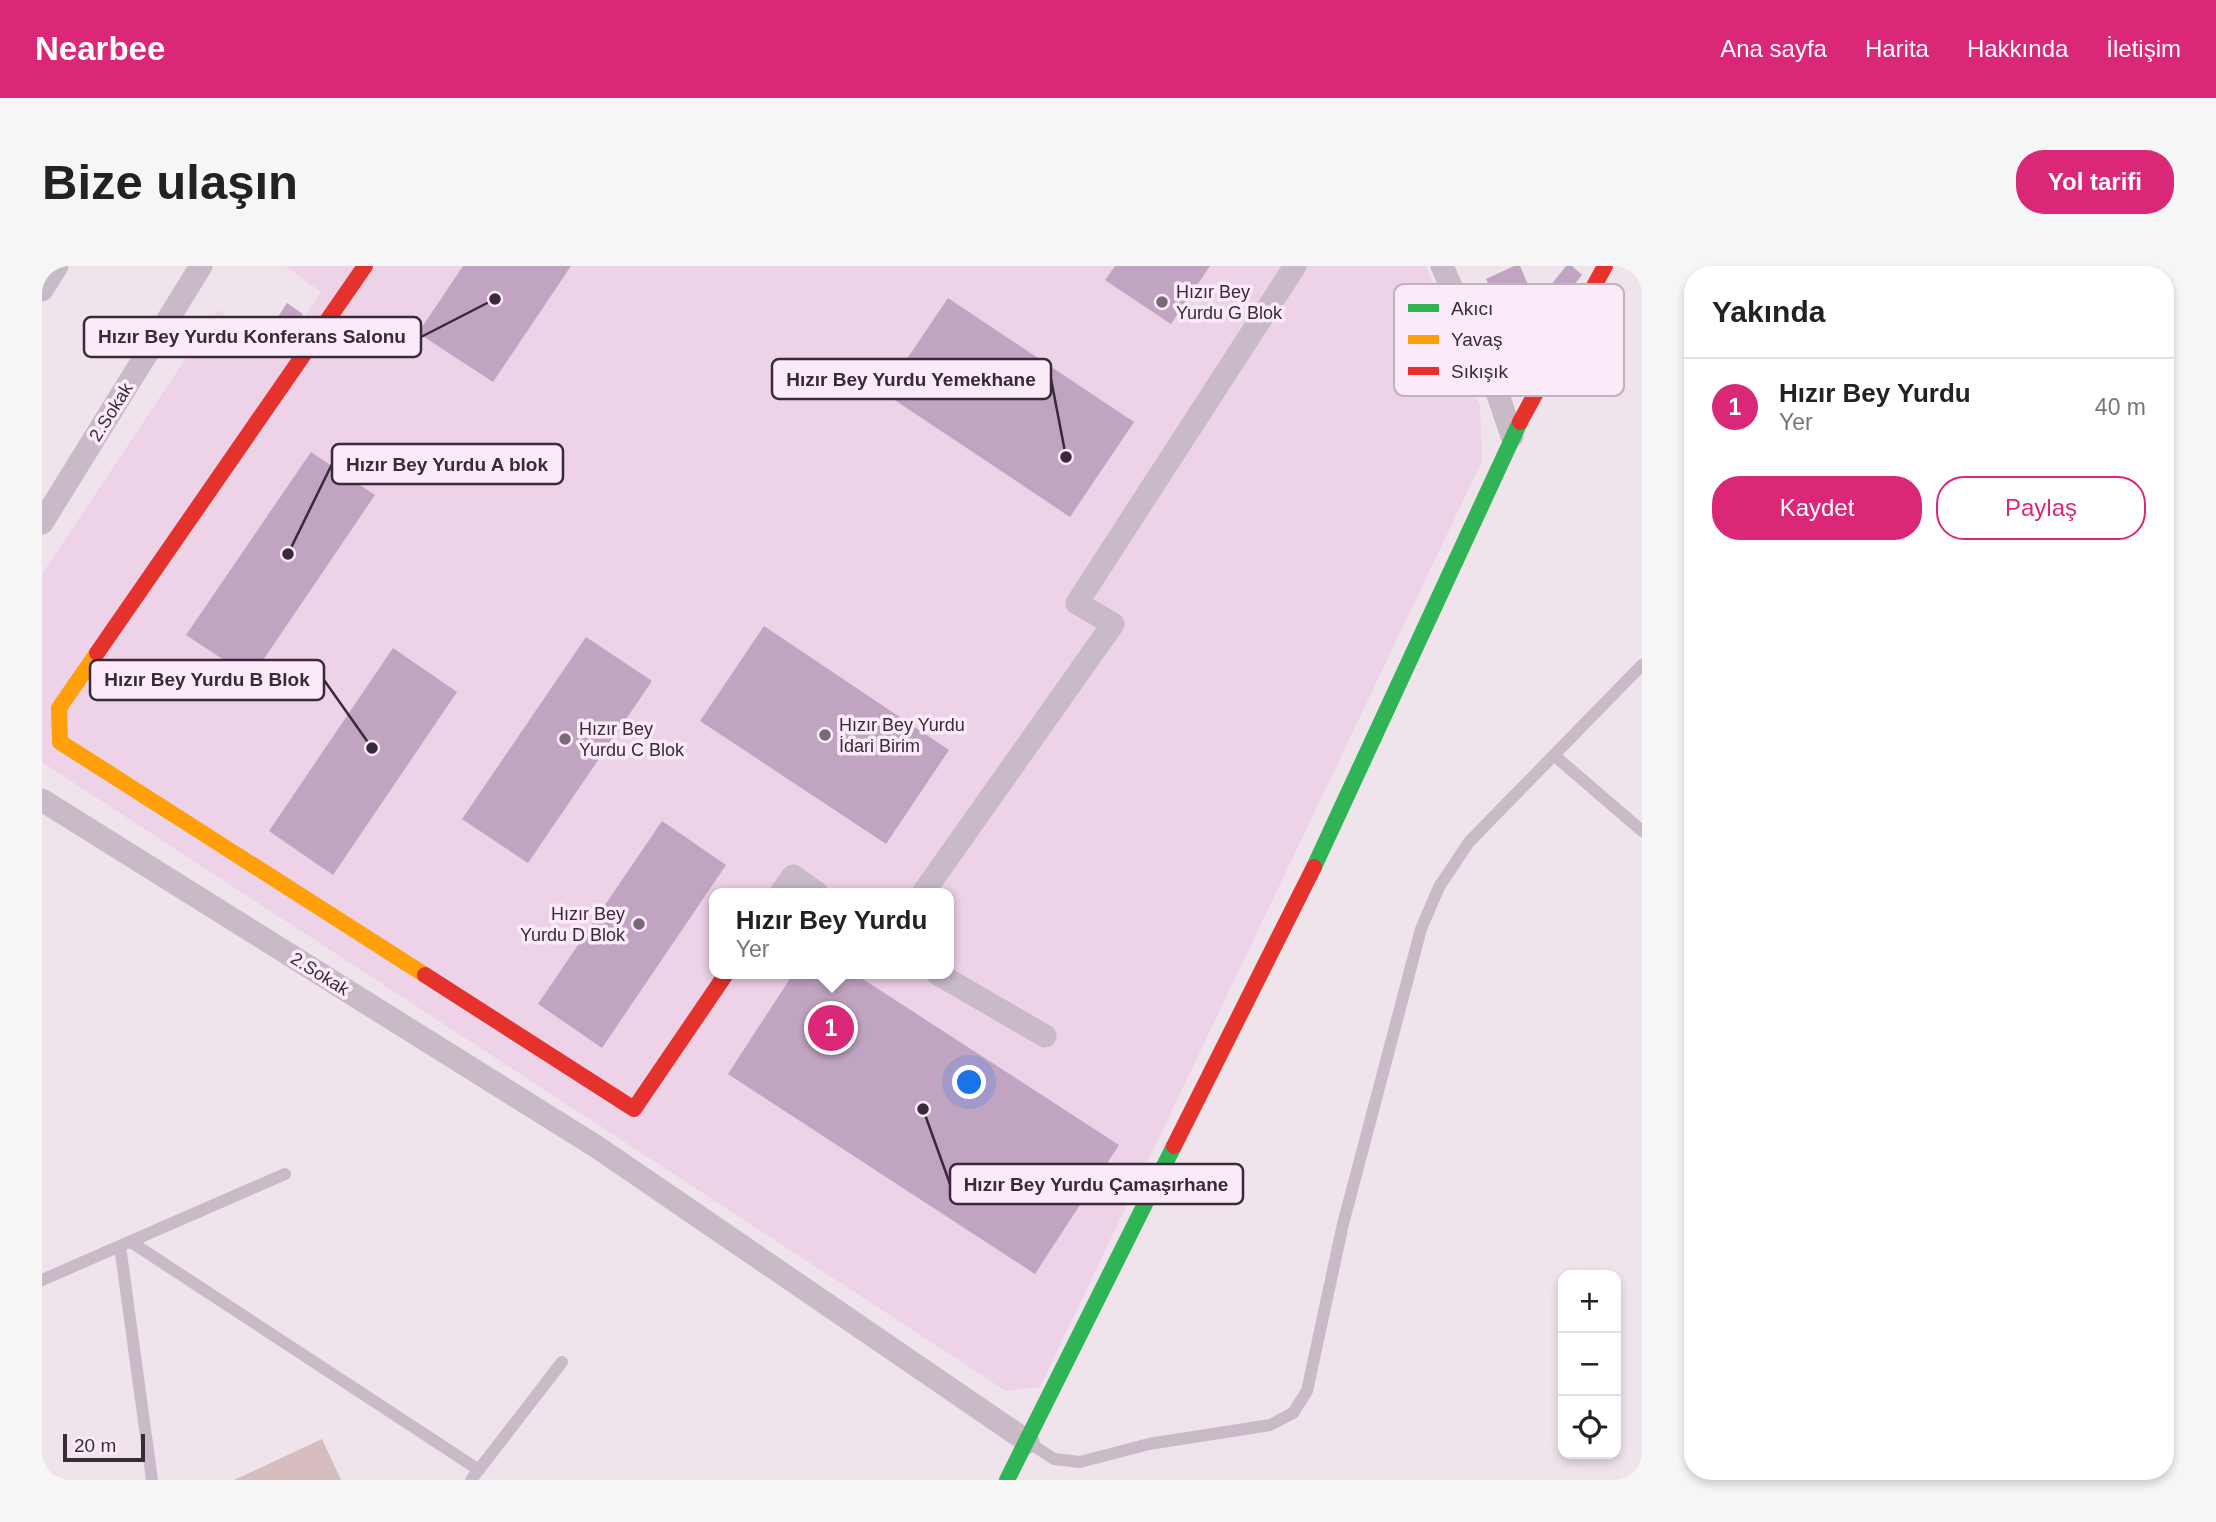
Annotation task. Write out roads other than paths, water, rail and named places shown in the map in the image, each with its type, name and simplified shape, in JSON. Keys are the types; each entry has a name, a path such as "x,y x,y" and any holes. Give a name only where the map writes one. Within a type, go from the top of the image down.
{"street":[{"path":"42,290 57,266"},
{"name":"2.Sokak","path":"42,523 201,266"},
{"path":"365,266 59,708 60,742 634,1109 723,979"},
{"path":"927,888 1113,624 1077,603 1295,266"},
{"path":"1442,266 1450,284"},
{"path":"1595,284 1605,266"},
{"path":"1498,396 1512,436"},
{"path":"1006,1480 1028,1442 1331,834 1512,436 1534,396"},
{"name":"2.Sokak","path":"42,800 597,1147 1028,1442"},
{"path":"785,888 793,876 810,888"},
{"path":"946,979 1045,1037"}],"lane":[{"path":"1028,1442 1054,1459 1080,1462 1162,1442 1270,1425 1293,1413 1301,1403 1307,1391 1343,1224 1429,908 1450,867 1469,842 1642,665"},
{"path":"1555,755 1642,831"},
{"path":"42,1280 285,1174"},
{"path":"125,1244 475,1475 562,1362"},
{"path":"125,1244 152,1480"}],"place":[{"name":"Hızır Bey Yurdu Konferans Salonu","path":"495,299"},
{"name":"Hızır Bey Yurdu G Blok","path":"1162,302"},
{"name":"Hızır Bey Yurdu Yemekhane","path":"1066,457"},
{"name":"Hızır Bey Yurdu A blok","path":"288,554"},
{"name":"Hızır Bey Yurdu İdari Birim","path":"825,735"},
{"name":"Hızır Bey Yurdu C Blok","path":"565,739"},
{"name":"Hızır Bey Yurdu B Blok","path":"372,748"},
{"name":"Hızır Bey Yurdu D Blok","path":"639,924"},
{"name":"Hızır Bey Yurdu","path":"831,1028"},
{"name":"Hızır Bey Yurdu Çamaşırhane","path":"923,1109"}]}
